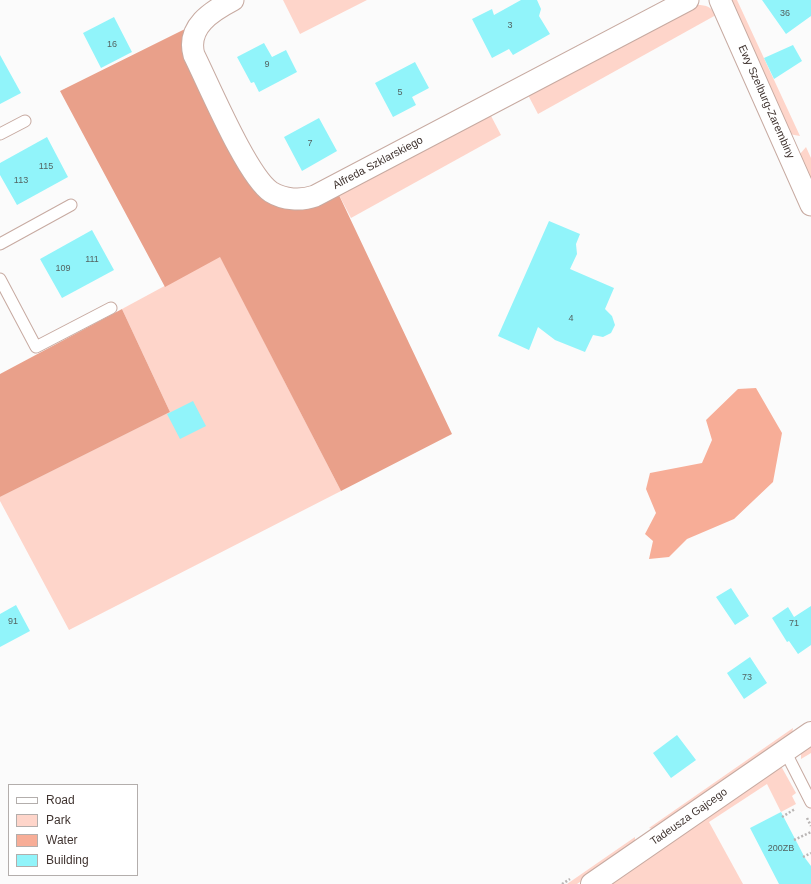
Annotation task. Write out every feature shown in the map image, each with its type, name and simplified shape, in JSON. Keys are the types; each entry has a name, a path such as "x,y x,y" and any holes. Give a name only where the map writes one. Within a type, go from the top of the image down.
{"street":[{"name":"Alfreda Szklarskiego","path":"233,0 201,22 192,40 194,55 243,154 257,178 271,192 288,199 299,199 315,196 688,0"},
{"name":"Ewy Szelburg-Zarembiny","path":"720,0 811,205"},
{"name":"Tadeusza Gajcego","path":"592,884 811,733"}],"lane":[{"path":"0,134 25,121"},
{"path":"0,244 71,205"},
{"path":"0,278 36,347 110,308"},
{"path":"785,751 806,804"}],"path":[{"path":"782,816 806,804"},
{"path":"794,840 811,832"},
{"path":"803,857 811,853"}],"green space":[{"path":"283,0 367,0 300,34"},
{"path":"732,0 737,0 800,136 789,134 732,5"},
{"path":"697,5 708,7 716,15 538,114 528,95"},
{"path":"490,114 501,135 351,218 338,193"},
{"path":"806,147 811,158 811,180 800,154"},
{"path":"220,256 341,491 69,630 0,501 0,497 170,412 122,309"},
{"path":"793,728 792,735 656,830 649,828"},
{"path":"811,745 811,753 801,759 801,752"},
{"path":"781,766 796,793 792,796 796,804 781,812 767,784 709,822 743,884 610,884"},
{"path":"635,837 635,844 577,884 567,884"}],"shaded area":[{"path":"185,29 183,36 257,189 338,193 452,434 341,491 220,257 165,287 60,91"},
{"path":"122,309 170,412 0,497 0,374"}],"water":[{"path":"756,388 782,433 773,482 734,519 687,539 669,557 649,559 653,541 645,534 656,513 646,489 650,473 702,463 712,440 706,420 738,389"}],"building":[{"path":"521,0 537,0 541,9 539,16 550,34 513,55 509,49 492,58 472,19 492,9 494,15"},
{"path":"762,0 811,0 811,16 786,34"},
{"path":"114,17 132,52 101,68 83,33"},
{"path":"264,43 272,57 286,50 297,72 259,92 254,82 251,83 237,57"},
{"path":"793,45 802,61 774,79 764,58"},
{"path":"0,55 21,93 0,104"},
{"path":"415,62 429,88 412,97 416,105 393,117 375,83"},
{"path":"319,118 337,151 302,171 284,137"},
{"path":"47,137 68,177 17,205 0,175 0,163"},
{"path":"549,221 580,234 576,244 577,254 570,269 614,288 605,309 612,316 615,325 611,333 603,337 593,335 585,352 555,340 538,327 529,350 498,336"},
{"path":"92,230 114,270 62,298 40,259"},
{"path":"193,401 206,426 180,439 167,414"},
{"path":"731,588 749,616 735,625 716,597"},
{"path":"16,605 30,631 0,647 0,614"},
{"path":"811,606 811,645 798,654 789,641 787,642 772,618 788,607 794,617"},
{"path":"750,657 767,683 744,699 727,673"},
{"path":"677,735 696,760 671,778 653,753"},
{"path":"781,812 805,858 811,866 811,884 779,884 750,828"}]}
